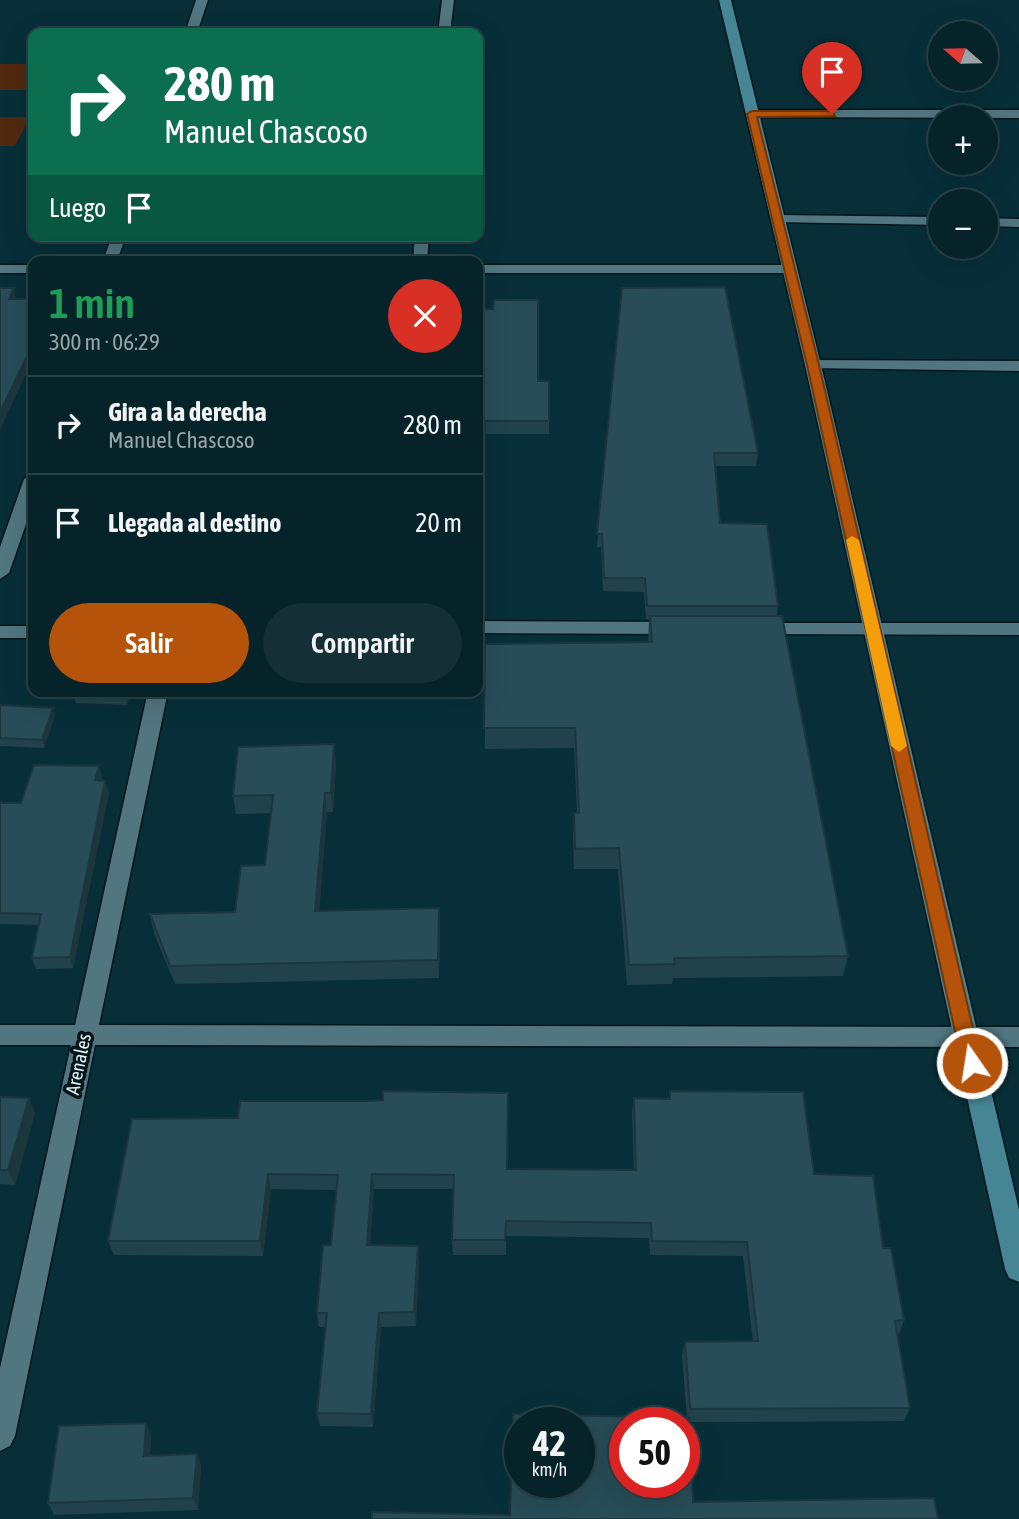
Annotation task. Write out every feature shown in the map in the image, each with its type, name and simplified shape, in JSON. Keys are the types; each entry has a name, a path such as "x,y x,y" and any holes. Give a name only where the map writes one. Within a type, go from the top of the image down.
{"main road":[{"path":"725,0 813,365 1019,1269"}],"street":[{"path":"193,28 202,0"},
{"path":"445,28 448,0"},
{"path":"752,114 1019,114"},
{"path":"779,219 928,221"},
{"path":"998,222 1019,223"},
{"path":"0,269 28,269"},
{"path":"483,269 789,269"},
{"path":"813,365 1019,366"},
{"path":"0,573 28,493"},
{"path":"483,627 695,628"},
{"path":"736,629 1019,629"},
{"path":"0,632 28,632"},
{"name":"Arenales","path":"0,1436 157,697"},
{"path":"0,1035 1019,1037"}],"shaded area":[{"path":"0,64 28,64 28,90 0,90"},
{"path":"0,117 28,117 15,146 0,146"}],"building":[{"path":"725,287 758,453 714,453 720,523 767,524 778,606 647,606 645,578 604,578 602,534 597,534 622,288"},
{"path":"0,288 14,288 9,299 28,299 28,354 0,412"},
{"path":"494,300 538,300 538,381 549,381 549,421 485,421 483,469 483,309 493,309"},
{"path":"650,616 782,616 848,956 674,958 675,964 629,965 619,848 575,849 574,813 579,813 575,728 484,728 485,644 652,642"},
{"path":"0,705 53,708 42,740 0,738"},
{"path":"334,744 331,793 325,793 315,911 439,908 438,960 170,966 150,914 235,912 241,866 265,865 273,795 233,796 238,747"},
{"path":"34,765 99,766 95,780 105,781 70,957 32,958 41,914 0,913 0,803 21,803"},
{"path":"383,1091 508,1093 507,1169 636,1170 634,1098 670,1099 670,1091 803,1092 814,1174 873,1176 883,1248 891,1248 904,1320 895,1321 910,1408 690,1407 685,1342 758,1341 747,1242 652,1241 651,1223 506,1221 505,1240 452,1240 454,1175 372,1174 367,1245 418,1246 414,1312 379,1313 371,1414 317,1413 327,1313 317,1313 323,1245 331,1245 338,1175 268,1174 260,1241 108,1241 132,1119 238,1118 240,1101 383,1100"},
{"path":"0,1097 29,1098 8,1170 0,1170"},
{"path":"595,1416 609,1416 609,1498 693,1498 693,1502 934,1498 938,1519 372,1519 372,1512 510,1515 511,1498 595,1498"},
{"path":"146,1423 144,1456 197,1454 193,1498 48,1503 59,1426"}],"slow traffic":[{"path":"852,540 899,746"}],"route":[{"path":"832,114 752,114 813,365 972,1063"}]}
